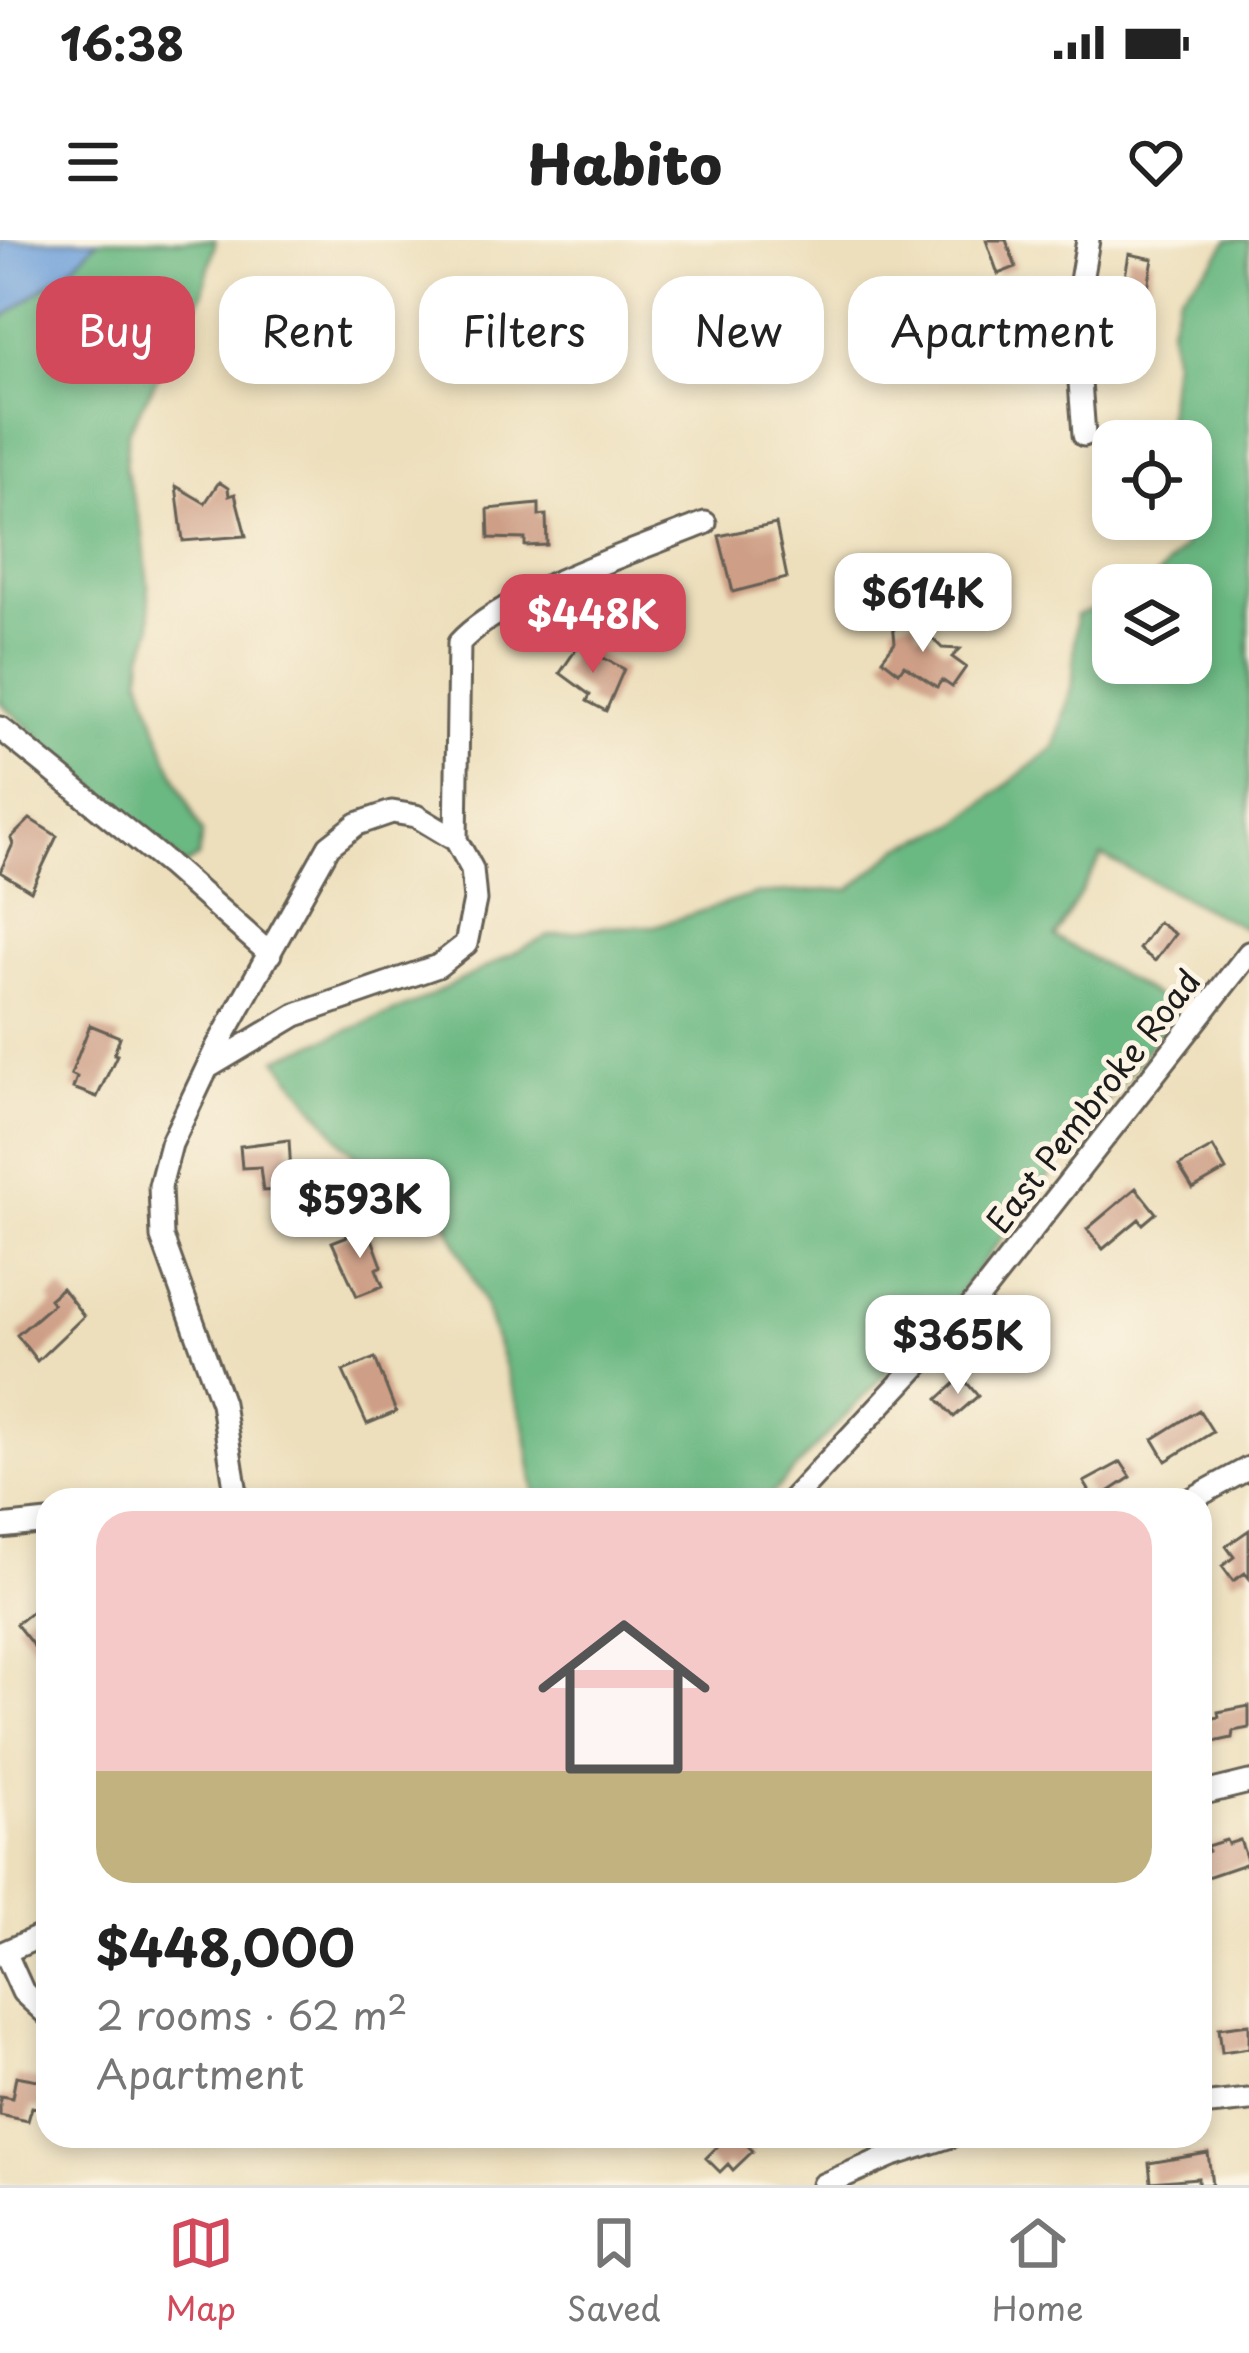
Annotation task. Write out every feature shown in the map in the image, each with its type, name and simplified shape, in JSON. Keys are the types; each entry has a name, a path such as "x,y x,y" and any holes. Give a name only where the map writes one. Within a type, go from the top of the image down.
{"street":[{"path":"1084,436 1075,316 1088,240"},
{"path":"456,841 459,643 477,623 510,605 705,523"},
{"path":"0,728 270,954"},
{"path":"207,1068 296,1015 438,967 466,944 476,900 472,868 456,841 416,817 392,812 357,824 329,846 207,1068 171,1144 160,1186 159,1222 221,1403 232,1488"},
{"name":"East Pembroke Road","path":"803,1488 968,1311 1249,952"},
{"path":"1212,1488 1249,1468"},
{"path":"0,1527 36,1523"},
{"path":"1212,1791 1249,1782"},
{"path":"36,1938 2,1953 23,1992 36,2004"},
{"path":"1212,2104 1249,2100"},
{"path":"822,2185 919,2148"}],"green space":[{"path":"98,240 216,240 195,308 195,276 58,276"},
{"path":"1228,240 1249,240 1249,925 1246,929 1102,856 1055,937 1178,1009 955,1299 777,1488 534,1488 525,1428 484,1303 445,1218 421,1194 390,1184 343,1143 277,1059 416,1003 548,936 604,927 655,926 756,894 851,889 901,847 956,825 1055,747 1073,682 1076,615 1092,610 1092,684 1212,684 1212,564 1168,564 1184,547 1184,540 1212,540 1212,420 1167,420 1173,359 1170,326 1179,295"},
{"path":"36,293 36,384 154,384 128,432 125,468 143,534 152,628 141,677 167,757 202,833 198,858 185,866 0,702 0,320"}],"water":[{"path":"0,240 98,240 59,276 36,276 36,293 0,320"}],"building":[{"path":"986,240 1006,240 1016,267 998,274"},
{"path":"1129,254 1153,259 1150,276 1125,276"},
{"path":"219,482 228,488 229,496 235,494 246,536 183,541 176,486 205,503"},
{"path":"539,504 539,516 546,515 547,545 525,546 525,539 489,538 488,509"},
{"path":"776,524 787,578 733,592 719,536"},
{"path":"916,620 918,633 927,633 942,648 960,649 952,657 966,667 952,687 942,680 937,687 904,665 899,672 882,659 895,642 893,623"},
{"path":"579,645 624,669 606,711 587,701 590,695 560,673"},
{"path":"30,819 57,836 31,891 0,872 13,844 11,838"},
{"path":"1158,922 1175,934 1155,961 1139,949"},
{"path":"90,1025 120,1037 117,1055 97,1097 73,1088 77,1077 71,1074"},
{"path":"289,1140 292,1189 263,1191 260,1167 242,1168 240,1146"},
{"path":"1213,1147 1226,1170 1193,1189 1179,1166"},
{"path":"1136,1188 1156,1213 1143,1224 1139,1219 1103,1249 1087,1229"},
{"path":"368,1228 382,1266 376,1269 383,1286 357,1296 332,1242"},
{"path":"62,1288 84,1316 37,1361 17,1335 53,1304 49,1299"},
{"path":"375,1358 396,1412 367,1424 343,1371"},
{"path":"962,1377 978,1396 954,1417 938,1399"},
{"path":"1199,1410 1213,1432 1166,1461 1153,1439"},
{"path":"1121,1462 1131,1477 1114,1488 1088,1488 1084,1482"},
{"path":"1249,1530 1249,1578 1245,1573 1233,1581 1222,1566 1234,1557 1226,1546"},
{"path":"36,1608 36,1649 16,1624"},
{"path":"1249,1706 1249,1728 1212,1742 1212,1718 1219,1717 1218,1712"},
{"path":"1240,1840 1248,1863 1212,1875 1212,1844"},
{"path":"1249,2024 1249,2048 1222,2052 1219,2028"},
{"path":"16,2076 36,2080 36,2108 32,2107 28,2121 0,2115 0,2096 12,2098"},
{"path":"716,2148 753,2151 733,2170 728,2164 720,2172 706,2158"},
{"path":"1208,2153 1212,2185 1198,2185 1198,2178 1151,2182 1149,2163"}]}
